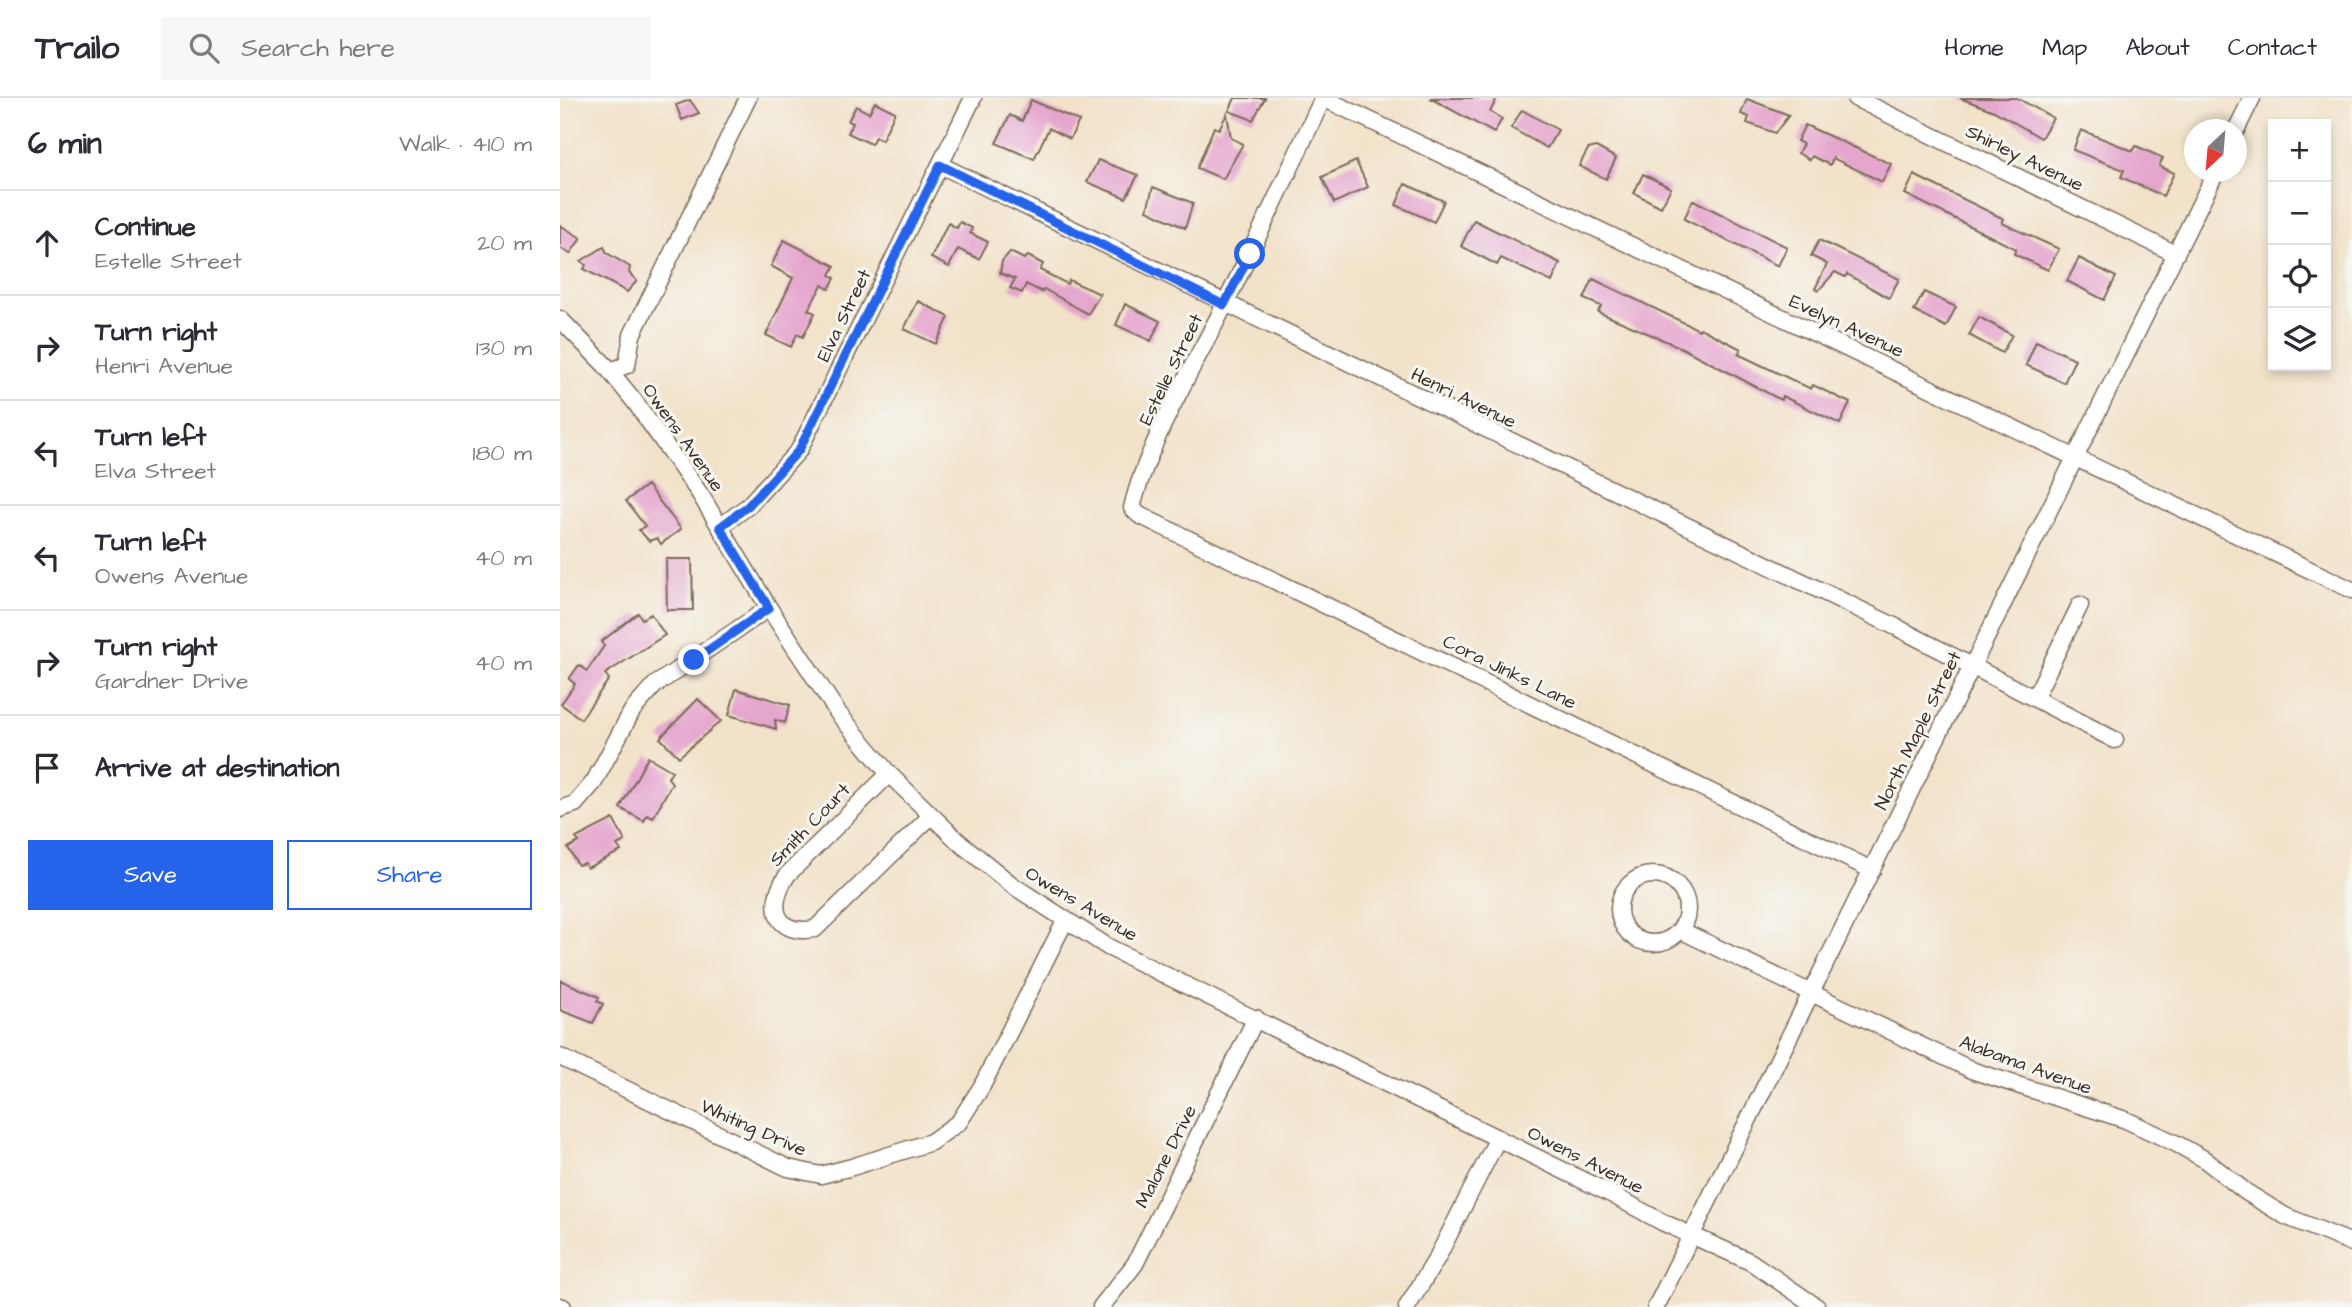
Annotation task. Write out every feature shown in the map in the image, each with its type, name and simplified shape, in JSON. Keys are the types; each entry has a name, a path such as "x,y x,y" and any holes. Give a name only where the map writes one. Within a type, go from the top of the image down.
{"street":[{"path":"610,370 627,365 632,335 748,98"},
{"name":"Elva Street","path":"720,527 748,506 799,450 973,98"},
{"name":"Estelle Street","path":"1132,508 1143,473 1323,98"},
{"name":"Evelyn Avenue","path":"1323,98 2352,590"},
{"name":"Shirley Avenue","path":"1855,98 2176,254"},
{"path":"2242,119 2252,98"},
{"name":"Henri Avenue","path":"940,165 1971,665 2115,740"},
{"name":"North Maple Street","path":"1656,1307 2211,182"},
{"name":"Owens Avenue","path":"560,319 610,370 700,494 769,608 838,713 890,774 931,816 1012,885 1108,947 1498,1138 1662,1222 1751,1262 1817,1307"},
{"name":"Cora Jinks Lane","path":"1132,508 1163,527 1872,870"},
{"path":"2035,697 2080,605"},
{"path":"560,809 575,804 594,782 632,711 655,685 769,608"},
{"name":"Smith Court","path":"890,774 788,874 776,891 775,911 784,923 800,931 815,929 931,816"},
{"path":"1660,875 1680,887 1688,909 1680,930 1672,938 1651,943 1631,934 1620,916 1622,895 1628,886 1637,879 1660,875"},
{"name":"Whiting Drive","path":"560,1056 788,1168 821,1175 852,1167 931,1142 959,1122 982,1086 1065,921"},
{"name":"Alabama Avenue","path":"1680,930 1974,1071 2146,1130 2204,1159 2285,1216 2352,1243"},
{"name":"Malone Drive","path":"1101,1307 1135,1264 1256,1018"},
{"path":"1407,1307 1437,1258 1498,1138"}],"building":[{"path":"1235,98 1265,98 1253,120 1229,111"},
{"path":"1430,98 1497,98 1490,112 1502,119 1494,133"},
{"path":"1960,98 2017,98 2053,118 2041,138 1994,111"},
{"path":"1747,99 1789,115 1775,133 1747,123 1749,117 1741,114"},
{"path":"690,100 699,113 682,120 676,105"},
{"path":"1031,100 1079,121 1070,139 1049,128 1034,159 996,143 1010,115 1022,121"},
{"path":"875,102 895,112 882,140 875,137 871,144 848,133 853,123 848,121 856,106 869,113"},
{"path":"1522,110 1558,130 1547,148 1511,128"},
{"path":"1227,114 1231,138 1243,144 1223,179 1197,168 1214,127 1219,129"},
{"path":"1805,125 1891,164 1882,182 1833,158 1830,165 1812,156 1810,160 1798,153 1803,144 1797,141"},
{"path":"2081,130 2133,151 2136,146 2163,158 2159,166 2174,173 2163,196 2121,177 2124,170 2073,150"},
{"path":"1596,147 1616,158 1606,179 1579,166 1588,149"},
{"path":"1098,160 1138,175 1126,198 1087,182"},
{"path":"1356,161 1368,187 1334,203 1322,177"},
{"path":"1643,174 1671,188 1661,207 1634,193"},
{"path":"1914,175 2004,219 2002,223 2059,249 2048,270 2014,254 2016,249 1905,194"},
{"path":"1405,184 1444,201 1434,222 1396,205"},
{"path":"1153,187 1193,203 1185,228 1147,210"},
{"path":"1693,200 1787,247 1778,266 1684,219"},
{"path":"1474,220 1560,263 1552,282 1501,258 1497,265 1461,246"},
{"path":"960,222 972,228 970,233 988,242 979,259 958,249 949,267 931,258 948,223 957,228"},
{"path":"560,225 581,238 570,254 560,248"},
{"path":"784,240 835,266 830,275 835,278 829,289 822,285 808,310 815,313 803,337 797,334 791,347 766,335 793,278 771,266"},
{"path":"1819,240 1899,279 1889,298 1847,274 1845,277 1835,272 1818,291 1815,289 1827,264 1811,256"},
{"path":"604,247 607,253 630,267 629,273 637,281 627,292 584,269 586,265 581,261"},
{"path":"1010,252 1024,259 1028,256 1043,264 1040,270 1067,284 1069,280 1100,294 1088,314 1044,289 1042,292 1026,284 1022,293 1010,288 1015,279 1000,273 1002,261"},
{"path":"2079,258 2116,277 2104,300 2067,281"},
{"path":"1593,279 1741,349 1738,354 1811,389 1813,385 1850,403 1840,424 1782,396 1781,400 1682,348 1598,312 1601,306 1584,299"},
{"path":"1924,292 1956,307 1946,327 1914,311"},
{"path":"918,301 949,317 936,344 904,329"},
{"path":"1125,304 1160,321 1151,341 1116,325"},
{"path":"1979,317 2012,335 2002,353 1969,335"},
{"path":"2036,341 2075,359 2064,383 2026,365"},
{"path":"647,485 681,529 661,544 657,538 649,541 639,530 645,526 626,501"},
{"path":"666,559 692,559 693,610 667,610"},
{"path":"638,613 642,619 651,614 665,635 605,674 609,679 581,719 561,704 575,684 569,679 579,665 587,671 604,646 601,642"},
{"path":"736,689 790,705 785,723 775,720 776,729 729,715"},
{"path":"698,699 721,721 679,757 660,738"},
{"path":"648,757 672,771 668,778 672,783 653,818 647,815 644,821 620,808"},
{"path":"613,819 625,841 617,845 621,851 587,868 585,863 578,865 568,848 579,842 576,838"},
{"path":"560,980 599,997 597,1001 603,1004 593,1023 560,1010"}],"route":[{"path":"694,660 769,608 720,527 748,506 799,450 940,165 1224,305 1250,254"}]}
